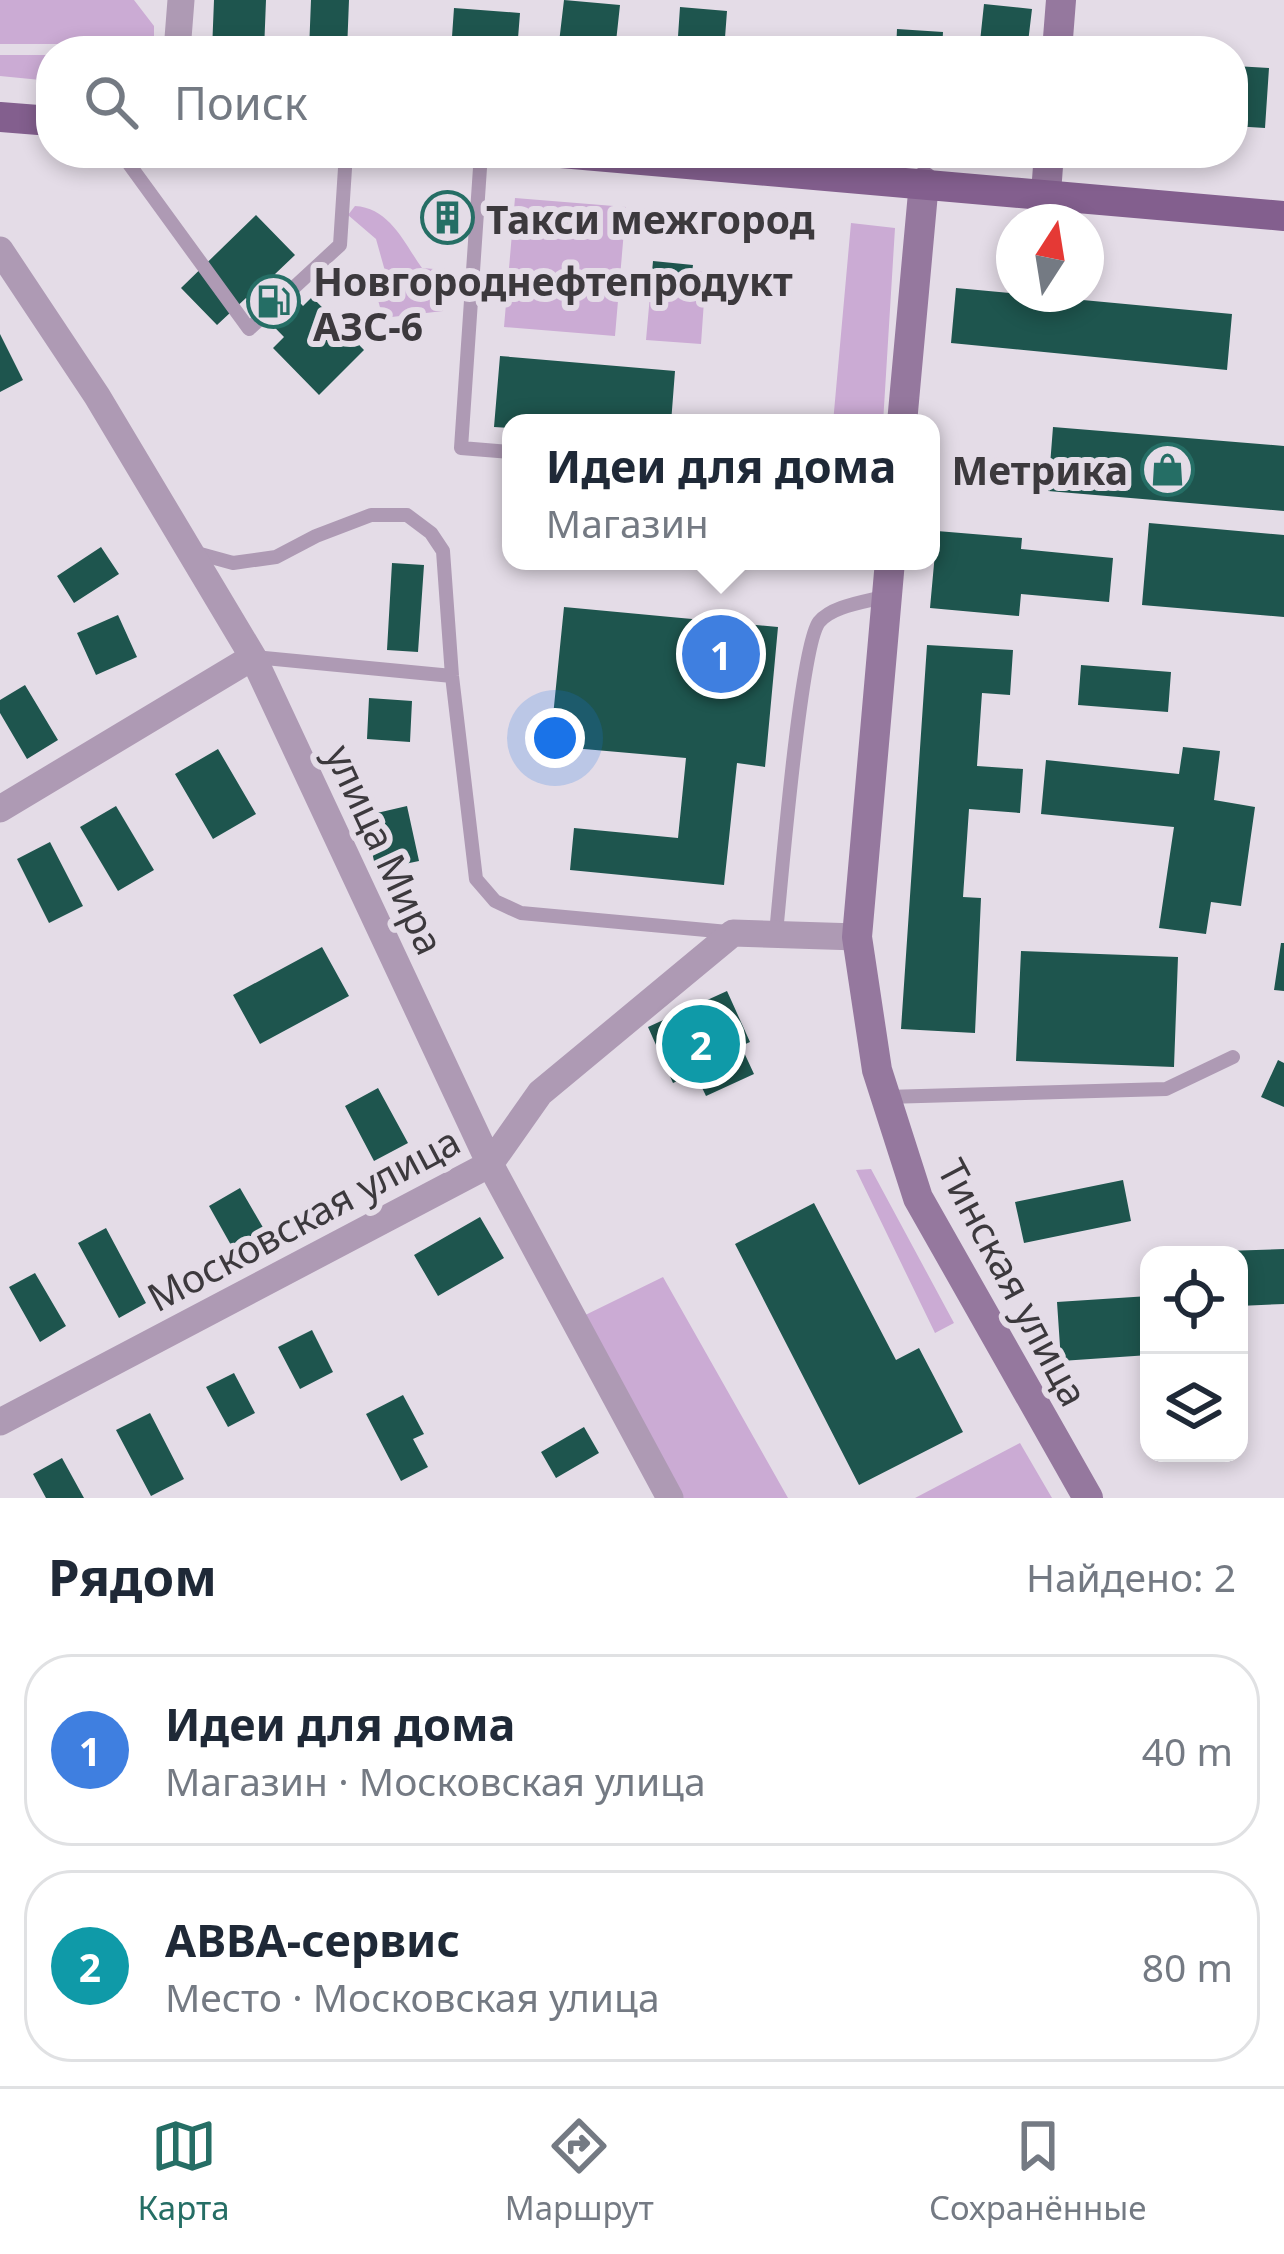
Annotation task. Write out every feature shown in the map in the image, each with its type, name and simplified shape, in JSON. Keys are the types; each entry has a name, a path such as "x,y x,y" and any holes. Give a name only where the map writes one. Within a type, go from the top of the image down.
{"main road":[{"path":"1058,36 1061,0"},
{"path":"0,117 36,120"},
{"path":"748,168 1284,216"},
{"path":"1046,193 1048,168"},
{"path":"903,414 923,182"},
{"path":"884,1097 857,938 889,570"},
{"name":"Тинская улица","path":"884,1097 918,1198 1088,1498"}],"street":[{"path":"178,36 181,0"},
{"name":"улица Мира","path":"0,250 98,396 253,657 490,1164 670,1498"},
{"path":"0,809 253,657"},
{"path":"733,932 857,938"},
{"name":"Московская улица","path":"0,1422 490,1164 540,1093 733,932"}],"lane":[{"path":"132,168 249,329 340,245 345,168"},
{"path":"480,168 461,448 502,451"},
{"path":"191,551 233,563 276,557 371,515 407,515 431,533 443,551 476,880 495,901 521,913 733,932"},
{"path":"776,933 815,627 837,610 887,596"},
{"path":"253,657 452,676"},
{"path":"884,1097 1166,1089 1233,1057"}],"shaded area":[{"path":"0,0 134,0 154,26 154,36 36,36 36,44 0,44"},
{"path":"0,55 36,55 36,80 0,76"},
{"path":"515,198 626,207 615,336 504,327"},
{"path":"355,206 387,220 422,268 434,269 443,311 383,318 371,275 385,271 376,239 348,215"},
{"path":"851,223 895,228 884,414 834,414"},
{"path":"692,271 706,272 701,344 646,340 651,284 690,286"},
{"path":"871,1169 954,1323 935,1333 856,1170"},
{"path":"663,1277 788,1498 678,1498 571,1322"},
{"path":"1020,1443 1052,1498 915,1498"}],"building":[{"path":"214,0 266,0 265,36 213,36"},
{"path":"311,0 349,0 348,36 310,36"},
{"path":"564,0 620,5 617,36 560,36"},
{"path":"984,4 1032,9 1029,36 981,36"},
{"path":"680,7 727,11 725,36 678,36"},
{"path":"454,8 520,13 518,36 452,36"},
{"path":"897,29 943,32 943,36 897,36"},
{"path":"1248,67 1269,68 1265,128 1248,127"},
{"name":"Такси межгород","path":"455,203 459,231 439,234 435,205"},
{"name":"Новгороднефтепродукт АЗС-6","path":"256,215 295,255 274,275 303,306 312,297 364,350 319,395 273,348 284,337 246,298 217,325 181,288"},
{"path":"653,261 693,265 690,287 651,284"},
{"path":"956,288 996,292 996,312 1104,312 1104,302 1232,314 1227,370 951,343"},
{"path":"0,334 23,380 0,392"},
{"path":"500,356 675,371 672,414 502,414 502,427 494,427"},
{"name":"Метрика","path":"1053,427 1284,446 1284,511 1048,491"},
{"path":"1149,523 1284,535 1284,617 1142,605"},
{"path":"940,531 1022,538 1021,549 1113,558 1109,602 1021,594 1019,616 930,608 933,570 940,570"},
{"path":"101,547 119,574 74,603 57,576"},
{"path":"392,563 424,565 418,652 387,650"},
{"path":"564,607 778,627 765,767 737,763 724,885 570,870 574,828 678,838 686,758 550,746"},
{"path":"118,615 137,657 96,675 77,633"},
{"path":"927,645 1013,650 1010,695 982,693 977,766 1023,769 1020,813 969,809 963,897 981,898 975,1033 901,1029"},
{"path":"1081,665 1171,672 1168,712 1078,705"},
{"path":"25,685 58,740 27,759 0,713 0,700"},
{"path":"369,698 412,701 410,742 367,739"},
{"path":"1183,747 1220,751 1214,800 1255,807 1241,906 1211,902 1206,934 1159,928 1174,827 1041,814 1046,760 1179,774"},
{"path":"218,749 256,814 213,839 175,774"},
{"path":"116,806 154,870 118,891 80,827"},
{"path":"407,806 419,861 376,870 364,816"},
{"path":"50,842 83,906 49,923 17,859"},
{"path":"1284,943 1284,991 1274,990"},
{"path":"322,947 349,996 260,1044 233,995"},
{"path":"1021,951 1178,957 1174,1067 1016,1061"},
{"path":"727,991 750,1042 741,1046 754,1074 706,1096 695,1073 673,1083 648,1027"},
{"path":"1278,1060 1284,1063 1284,1107 1261,1097"},
{"path":"378,1088 408,1143 374,1161 345,1106"},
{"path":"1123,1180 1131,1221 1024,1243 1015,1202"},
{"path":"240,1188 268,1236 236,1254 209,1206"},
{"path":"814,1203 896,1360 919,1348 963,1432 859,1485 735,1244"},
{"path":"480,1217 504,1258 438,1296 414,1255"},
{"path":"106,1228 146,1303 119,1318 78,1243"},
{"path":"1284,1249 1284,1304 1248,1306 1248,1250"},
{"path":"35,1273 66,1326 40,1342 9,1287"},
{"path":"1140,1297 1140,1356 1061,1361 1057,1302"},
{"path":"312,1330 333,1372 300,1389 278,1347"},
{"path":"234,1373 255,1413 228,1427 206,1387"},
{"path":"403,1395 424,1434 413,1439 428,1467 401,1481 366,1414"},
{"path":"150,1413 184,1479 151,1496 116,1430"},
{"path":"584,1427 599,1453 556,1478 541,1452"},
{"path":"62,1458 84,1498 46,1498 33,1474"}],"place":[{"name":"Такси межгород","path":"447,218"},
{"name":"Новгороднефтепродукт АЗС-6","path":"274,302"},
{"name":"Метрика","path":"1167,469"},
{"name":"Идеи для дома","path":"721,654"},
{"name":"АВВА-сервис","path":"701,1044"}]}
